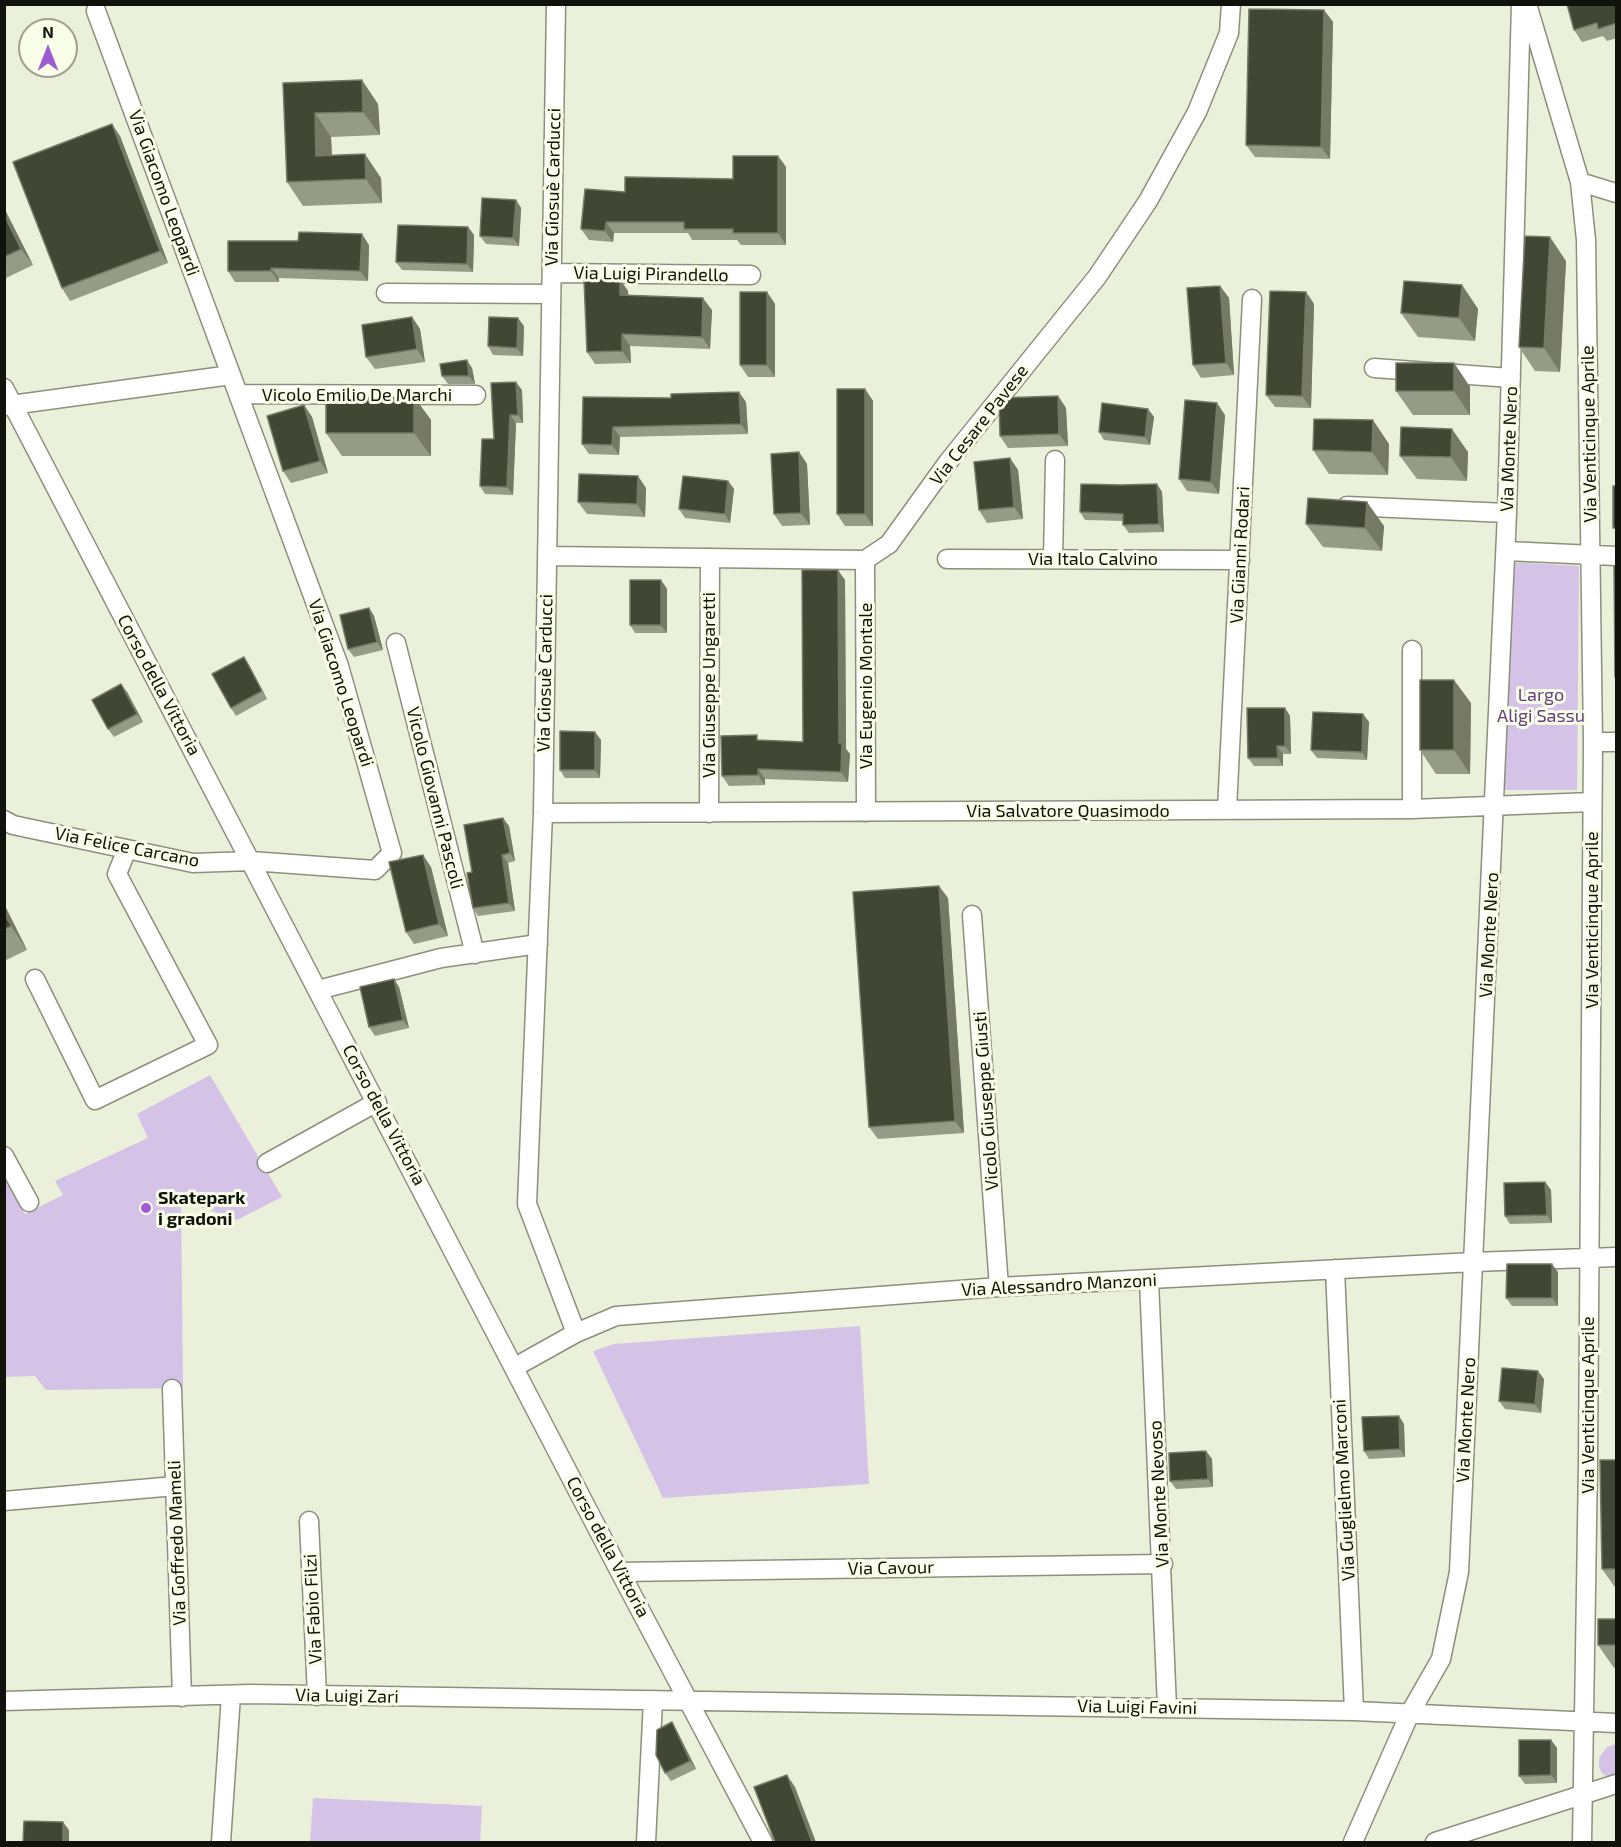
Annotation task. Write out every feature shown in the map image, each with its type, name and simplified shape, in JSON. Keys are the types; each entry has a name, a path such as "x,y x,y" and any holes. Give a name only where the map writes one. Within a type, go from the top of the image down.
{"street":[{"name":"Via Giosuè Carducci","path":"556,4 543,813 527,1204 576,1333"},
{"name":"Via Cesare Pavese","path":"865,560 889,544 948,462 1097,277 1148,201 1197,112 1230,33 1231,4"},
{"name":"Via Monte Nero","path":"1353,1842 1410,1713 1441,1659 1459,1572 1506,552 1521,4"},
{"name":"Via Venticinque Aprile","path":"1527,4 1580,182 1586,240 1593,742 1582,1842"},
{"name":"Via Giacomo Leopardi","path":"96,11 339,666 392,853 375,870 251,861"},
{"path":"1580,182 1617,193"},
{"name":"Via Luigi Pirandello","path":"552,273 751,275"},
{"path":"386,293 551,294"},
{"name":"Via Gianni Rodari","path":"1227,810 1252,299"},
{"path":"1374,368 1511,378"},
{"path":"9,406 231,375"},
{"name":"Corso della Vittoria","path":"4,388 9,406 251,861 620,1572 763,1842"},
{"name":"Vicolo Emilio De Marchi","path":"238,394 476,396"},
{"path":"1053,559 1055,460"},
{"path":"1342,505 1507,513"},
{"path":"1506,552 1617,556"},
{"path":"547,556 865,560"},
{"name":"Via Giuseppe Ungaretti","path":"709,813 710,558"},
{"name":"Via Italo Calvino","path":"947,559 1240,560"},
{"name":"Via Eugenio Montale","path":"865,560 866,812"},
{"name":"Vicolo Giovanni Pascoli","path":"396,643 475,954"},
{"path":"1412,650 1412,809"},
{"path":"1593,742 1617,742"},
{"name":"Via Salvatore Quasimodo","path":"543,813 1412,809 1592,802"},
{"name":"Via Felice Carcano","path":"4,820 13,825 193,862 251,861"},
{"path":"35,979 95,1100 208,1045 117,874 127,849"},
{"name":"Vicolo Giuseppe Giusti","path":"972,915 999,1287"},
{"path":"318,990 441,958 538,944"},
{"path":"267,1163 377,1102"},
{"path":"4,1156 29,1202"},
{"name":"Via Alessandro Manzoni","path":"515,1367 576,1333 616,1316 999,1287 1473,1262 1617,1257"},
{"name":"Via Guglielmo Marconi","path":"1335,1269 1354,1711"},
{"name":"Via Monte Nevoso","path":"1149,1280 1163,1564 1167,1708"},
{"name":"Via Goffredo Mameli","path":"172,1389 182,1697"},
{"path":"4,1501 175,1486"},
{"name":"Via Fabio Filzi","path":"309,1521 317,1696"},
{"name":"Via Cavour","path":"620,1572 1163,1564"},
{"path":"221,1842 231,1695"},
{"name":"Via Luigi Zari","path":"4,1701 231,1695 689,1701"},
{"path":"646,1842 653,1700"},
{"name":"Via Luigi Favini","path":"689,1701 1354,1711 1617,1723"},
{"path":"1435,1842 1617,1784"}],"green space":[{"name":"Largo Aligi Sassu","path":"1509,562 1579,566 1577,790 1502,790"},
{"path":"210,1075 282,1197 237,1220 181,1200 183,1388 46,1390 35,1376 5,1377 4,1176 25,1214 63,1195 55,1181 148,1138 137,1114"},
{"path":"860,1326 869,1484 663,1498 593,1351 614,1344"},
{"path":"1616,1744 1616,1781 1602,1773 1599,1758 1607,1747"},
{"path":"313,1798 482,1806 480,1842 310,1842"}],"building":[{"path":"1567,4 1617,4 1617,23 1598,29 1597,23 1574,30"},
{"path":"1249,9 1324,10 1321,147 1246,145"},
{"path":"362,80 363,112 315,113 316,156 365,154 366,179 287,182 283,83"},
{"path":"112,124 160,251 62,288 13,162"},
{"path":"733,156 778,156 778,233 733,233 733,229 684,229 684,222 606,222 605,231 581,229 585,189 625,192 625,177 733,179"},
{"path":"482,198 516,200 513,238 480,236"},
{"path":"4,215 21,249 4,257"},
{"path":"398,225 468,227 467,264 396,262"},
{"path":"299,232 362,234 360,271 271,268 271,271 228,271 228,241 298,241"},
{"path":"1525,236 1550,237 1544,348 1519,347"},
{"path":"620,279 620,295 703,298 702,337 622,334 622,351 587,352 584,280"},
{"path":"1404,281 1462,285 1459,318 1401,313"},
{"path":"1220,286 1226,363 1193,365 1187,288"},
{"path":"1270,291 1306,292 1302,396 1266,395"},
{"path":"740,292 767,292 767,365 740,365"},
{"path":"412,317 417,349 366,357 362,325"},
{"path":"489,317 518,318 517,348 488,346"},
{"path":"467,360 469,376 442,376 440,364"},
{"path":"1396,363 1454,363 1454,391 1396,391"},
{"path":"516,382 518,415 510,415 507,487 480,486 482,439 494,439 491,383"},
{"path":"837,389 865,389 865,514 837,514"},
{"path":"739,392 741,424 613,427 612,445 582,444 583,397 671,398 671,394"},
{"path":"1058,396 1059,434 1000,436 999,398"},
{"path":"326,397 414,397 414,433 326,433"},
{"path":"1185,400 1217,403 1211,482 1179,479"},
{"path":"1102,403 1148,409 1145,437 1099,432"},
{"path":"304,405 320,461 283,471 267,416"},
{"path":"1314,419 1373,420 1372,452 1313,450"},
{"path":"1401,427 1452,429 1451,457 1400,456"},
{"path":"799,452 801,513 774,514 771,454"},
{"path":"1010,458 1014,507 979,510 974,462"},
{"path":"579,474 638,476 637,504 578,502"},
{"path":"683,476 728,481 725,514 679,509"},
{"path":"1081,484 1157,484 1159,524 1123,525 1123,514 1080,512"},
{"path":"1613,486 1617,486 1617,528 1613,528"},
{"path":"1308,498 1367,502 1365,528 1306,524"},
{"path":"1614,566 1617,566 1617,677 1615,677"},
{"path":"802,570 838,570 841,772 758,769 758,775 722,776 721,736 757,735 757,740 803,742"},
{"path":"630,580 661,580 661,625 630,625"},
{"path":"369,608 377,642 348,649 340,615"},
{"path":"244,657 262,691 231,708 212,674"},
{"path":"1420,680 1454,680 1454,750 1420,750"},
{"path":"121,684 137,714 108,729 92,700"},
{"path":"1247,708 1285,708 1285,746 1277,746 1278,758 1248,758"},
{"path":"1313,712 1363,714 1362,752 1311,750"},
{"path":"560,731 595,732 595,770 560,770"},
{"path":"503,818 510,853 502,855 509,903 473,908 467,873 472,872 464,825"},
{"path":"423,855 439,924 406,932 389,862"},
{"path":"939,886 955,1121 869,1127 853,892"},
{"path":"4,913 11,926 4,929"},
{"path":"394,979 403,1020 369,1027 360,987"},
{"path":"1545,1182 1547,1215 1505,1216 1504,1183"},
{"path":"1507,1264 1552,1264 1552,1298 1506,1298"},
{"path":"1502,1368 1538,1371 1535,1404 1499,1401"},
{"path":"1399,1416 1400,1449 1364,1451 1362,1417"},
{"path":"1206,1451 1208,1479 1170,1481 1169,1453"},
{"path":"1600,1460 1617,1460 1617,1569 1602,1569"},
{"path":"1598,1619 1617,1619 1617,1645 1598,1645"},
{"path":"672,1722 690,1761 665,1773 656,1755 657,1730"},
{"path":"1519,1740 1551,1740 1551,1775 1519,1776"},
{"path":"787,1775 812,1842 775,1842 754,1787"},
{"path":"24,1821 63,1822 63,1842 23,1842"}],"place":[{"name":"Skatepark i gradoni","path":"146,1208"}]}
